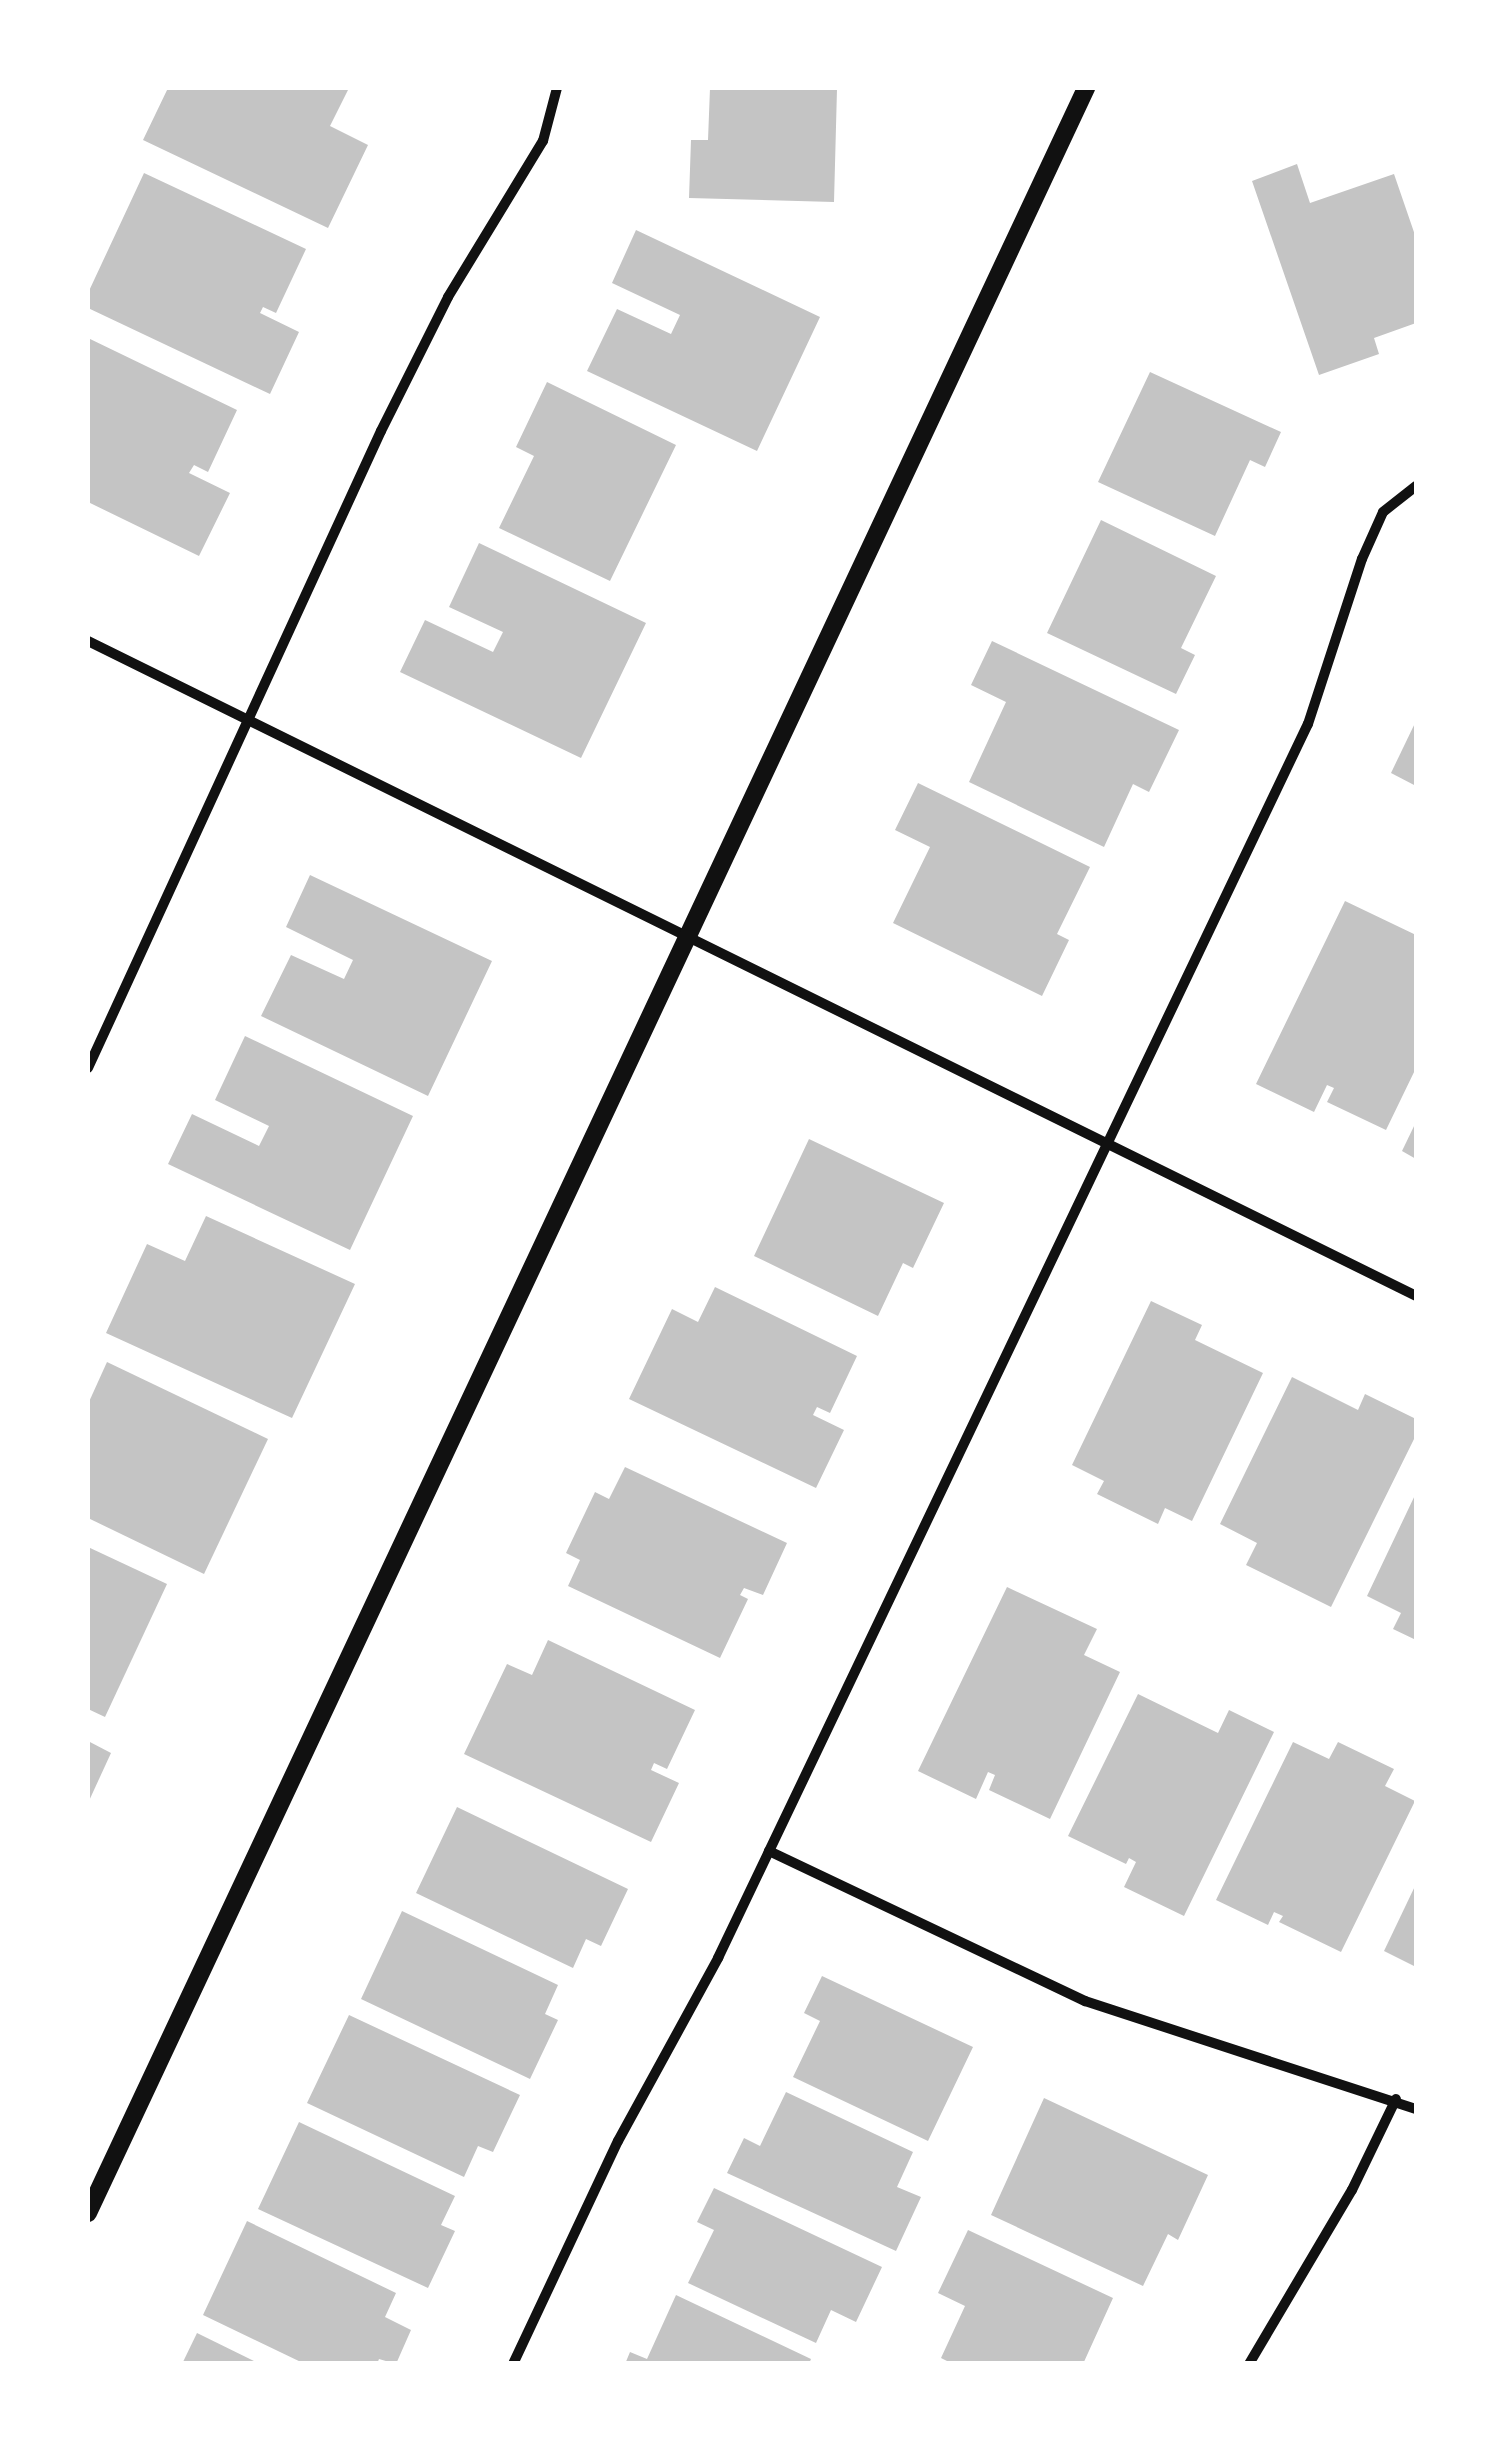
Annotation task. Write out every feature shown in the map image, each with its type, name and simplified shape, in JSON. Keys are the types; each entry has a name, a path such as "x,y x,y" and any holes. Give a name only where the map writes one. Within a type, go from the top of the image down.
{"street":[{"path":"88,1068 448,297 544,142 557,88"},
{"path":"88,2213 244,1873 1086,88"},
{"path":"513,2364 618,2141 718,1958 1308,724 1362,560 1383,512 1416,486"},
{"path":"88,641 1416,1296"},
{"path":"769,1852 1085,2000 1396,2099 1416,2109"},
{"path":"1249,2364 1352,2190 1396,2099"}],"building":[{"path":"168,88 349,88 330,126 368,145 328,228 143,140"},
{"path":"710,88 837,89 834,202 689,198 691,140 708,140"},
{"path":"1297,164 1310,203 1394,174 1416,238 1416,323 1374,338 1379,354 1319,375 1252,181"},
{"path":"144,173 306,249 276,313 263,307 260,313 299,332 270,394 88,308 88,293"},
{"path":"636,230 820,317 757,451 587,371 617,309 671,334 680,315 612,283"},
{"path":"88,338 237,410 208,472 194,465 189,473 230,493 199,556 88,502"},
{"path":"1150,372 1281,432 1265,467 1250,460 1215,536 1098,482"},
{"path":"547,382 676,445 610,581 499,528 534,456 516,447"},
{"path":"1101,520 1216,576 1181,648 1195,655 1176,694 1047,633"},
{"path":"479,543 646,623 581,758 400,672 425,620 493,652 503,632 449,607"},
{"path":"992,641 1179,730 1149,792 1133,784 1104,847 969,782 1006,702 971,685"},
{"path":"1416,721 1416,786 1391,773"},
{"path":"918,783 1090,867 1057,934 1069,940 1042,996 893,923 930,847 895,830"},
{"path":"310,875 492,961 428,1096 261,1016 291,955 344,979 353,960 286,927"},
{"path":"1345,901 1416,935 1416,1068 1386,1130 1327,1102 1334,1088 1327,1085 1314,1112 1256,1084"},
{"path":"245,1036 413,1116 350,1250 168,1164 192,1114 259,1146 269,1126 215,1100"},
{"path":"1416,1122 1416,1159 1402,1151"},
{"path":"809,1139 944,1203 913,1268 903,1263 878,1316 754,1256"},
{"path":"206,1216 355,1284 292,1418 106,1333 147,1244 185,1261"},
{"path":"715,1287 857,1356 830,1413 817,1407 813,1415 844,1430 816,1488 629,1399 672,1309 698,1322"},
{"path":"1151,1301 1202,1325 1195,1340 1263,1373 1192,1521 1165,1508 1158,1524 1097,1494 1104,1481 1072,1465"},
{"path":"107,1362 268,1439 204,1574 88,1518 88,1404"},
{"path":"1292,1377 1358,1410 1365,1394 1416,1419 1416,1435 1331,1607 1246,1565 1257,1543 1220,1524"},
{"path":"625,1467 787,1543 763,1595 744,1588 740,1595 748,1599 720,1658 568,1586 580,1560 566,1553 595,1492 609,1499"},
{"path":"1416,1493 1416,1640 1393,1629 1401,1613 1367,1596"},
{"path":"88,1547 167,1584 105,1717 88,1709"},
{"path":"1007,1587 1097,1629 1084,1655 1120,1672 1050,1819 989,1790 995,1775 988,1772 976,1799 918,1771"},
{"path":"548,1640 695,1710 667,1769 654,1763 651,1770 679,1783 651,1842 464,1754 507,1664 532,1675"},
{"path":"1138,1694 1218,1733 1229,1710 1274,1732 1184,1916 1124,1887 1136,1862 1129,1858 1126,1864 1068,1836"},
{"path":"88,1741 111,1753 88,1803"},
{"path":"1293,1742 1329,1759 1338,1742 1394,1769 1385,1786 1415,1801 1341,1952 1279,1922 1283,1916 1274,1912 1268,1925 1216,1900"},
{"path":"457,1807 628,1889 601,1946 586,1939 573,1968 416,1893"},
{"path":"1416,1884 1416,1967 1384,1951"},
{"path":"402,1911 558,1985 545,2014 558,2020 530,2079 361,1999"},
{"path":"822,1976 973,2047 928,2141 793,2077 820,2021 804,2013"},
{"path":"349,2015 520,2095 493,2152 478,2146 464,2177 307,2103"},
{"path":"786,2092 913,2152 897,2187 921,2197 896,2251 727,2173 744,2138 760,2146"},
{"path":"1044,2098 1208,2175 1178,2240 1168,2234 1143,2286 991,2215"},
{"path":"299,2122 455,2196 441,2225 455,2231 428,2288 258,2209"},
{"path":"714,2188 882,2267 856,2322 831,2310 816,2343 688,2283 714,2230 697,2222"},
{"path":"247,2221 396,2293 385,2317 411,2330 396,2364 379,2359 377,2364 305,2364 203,2315"},
{"path":"968,2230 1113,2298 1083,2364 953,2364 941,2358 965,2306 938,2293"},
{"path":"676,2295 811,2359 809,2364 625,2364 630,2352 647,2359"},
{"path":"197,2333 260,2364 182,2364"}]}
